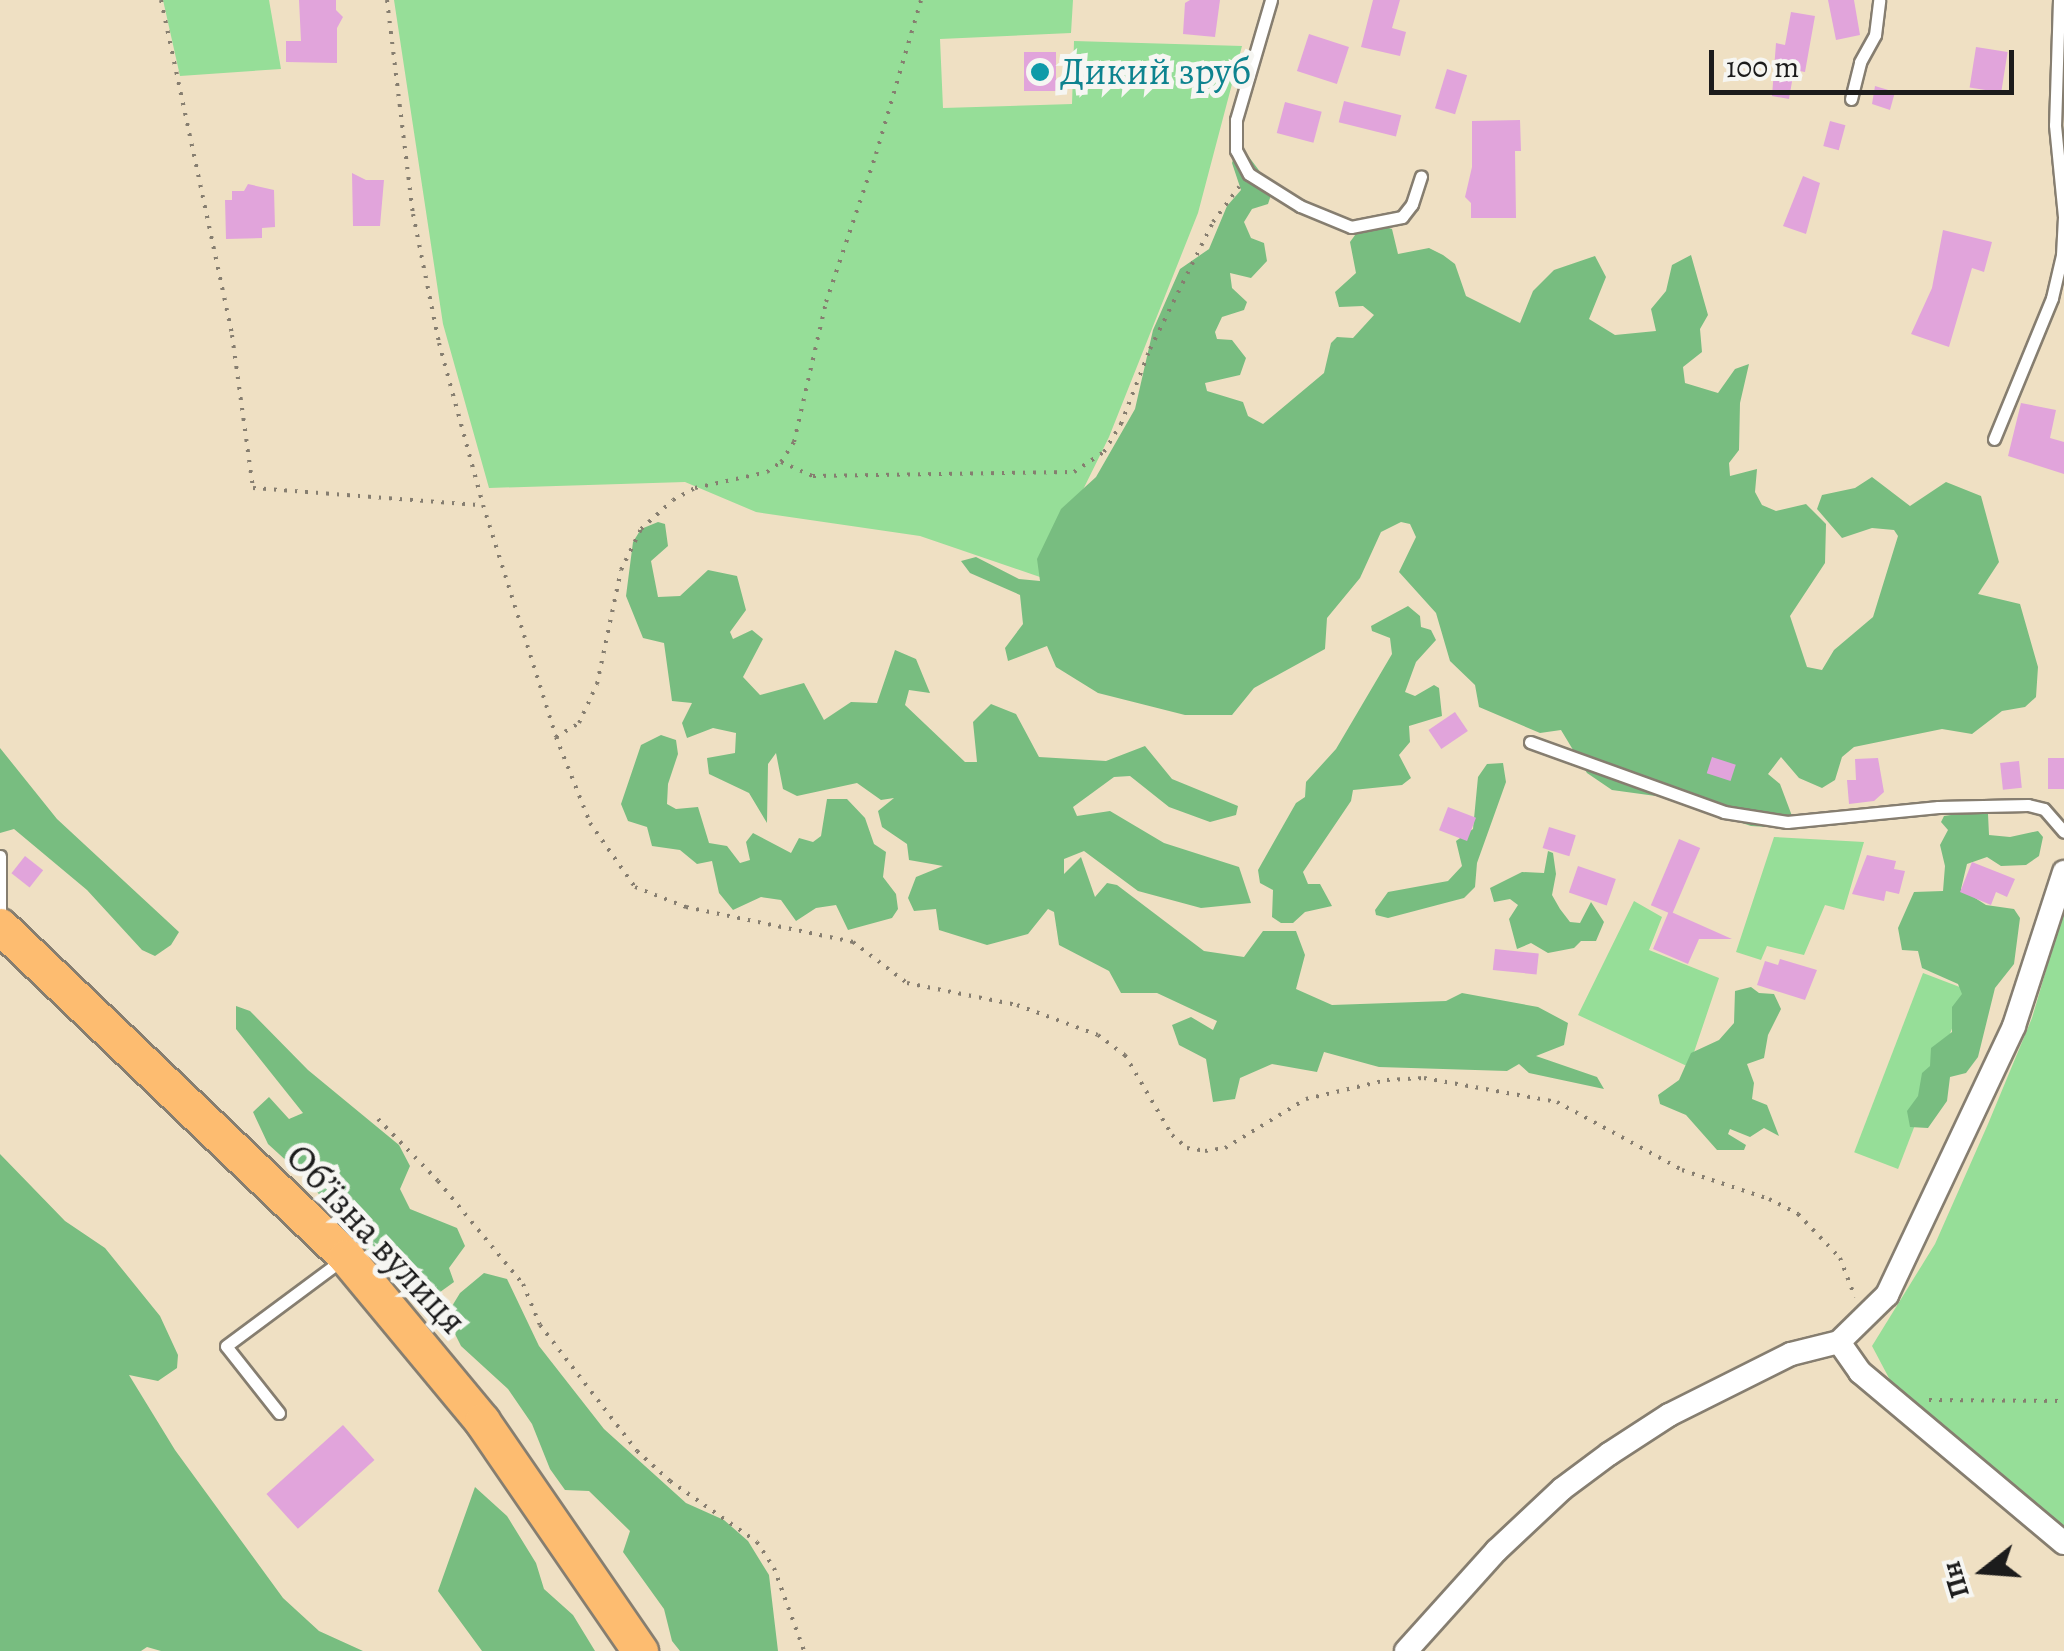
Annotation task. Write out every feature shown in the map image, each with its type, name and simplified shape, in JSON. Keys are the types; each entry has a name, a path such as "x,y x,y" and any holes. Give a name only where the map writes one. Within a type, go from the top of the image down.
{"highway":[{"name":"Обʼїзна вулиця","path":"0,926 346,1257 482,1422 640,1651"}],"street":[{"path":"1406,1651 1496,1550 1562,1489 1609,1454 1669,1415 1791,1354 1839,1342 1887,1295 1967,1118 2014,1026 2064,872"},
{"path":"1839,1342 1860,1372 2064,1544"}],"lane":[{"path":"1271,0 1236,120 1236,150 1249,174 1300,206 1351,228 1402,217 1412,204 1421,176"},
{"path":"1851,100 1860,62 1875,35 1879,0"},
{"path":"1994,439 2052,298 2062,255 2064,217 2056,125 2059,0"},
{"path":"1530,742 1724,812 1787,822 1938,807 2028,806 2044,809 2064,832"},
{"path":"0,856 0,926"},
{"path":"279,1413 226,1346 346,1257"}],"path":[{"path":"161,0 232,334 253,488 482,505"},
{"path":"387,0 417,232 439,343 482,505 556,737 590,823 635,887 659,899 853,942 907,982 1017,1005 1098,1034 1126,1055 1172,1135 1187,1148 1224,1148 1306,1099 1387,1080 1442,1080 1557,1102 1682,1170 1768,1199 1798,1214 1823,1237 1852,1280 1858,1307 1839,1342"},
{"path":"556,737 579,724 598,684 621,570 641,528 673,500 696,488 767,472 781,462 794,442 826,302 876,154 921,0"},
{"path":"781,462 813,476 1074,472 1104,452 1122,424 1150,349 1213,222 1249,174"},
{"path":"378,1119 438,1181 523,1284 540,1325 638,1451 695,1500 757,1542 774,1568 804,1651"},
{"path":"1899,1406 1915,1400 2064,1401"}],"green space":[{"path":"163,0 269,0 281,69 180,76"},
{"path":"394,0 1073,0 1071,33 940,39 943,108 1072,104 1074,41 1242,46 1198,213 1109,437 1040,577 920,536 756,512 685,482 489,488 443,324"},
{"path":"1243,149 1273,189 1268,204 1252,209 1244,222 1251,238 1264,243 1267,261 1251,278 1230,273 1232,288 1247,302 1244,310 1222,317 1215,332 1217,339 1232,340 1246,358 1240,375 1205,383 1207,391 1243,402 1248,416 1263,424 1324,373 1331,343 1337,337 1353,338 1374,315 1363,306 1339,307 1335,292 1356,273 1350,242 1366,220 1392,229 1398,254 1429,248 1443,255 1455,264 1466,296 1520,323 1533,291 1554,270 1595,256 1606,277 1589,319 1615,335 1656,331 1651,309 1666,291 1672,265 1691,255 1708,315 1700,329 1702,352 1683,367 1685,383 1718,393 1735,369 1749,364 1740,403 1739,450 1729,463 1730,476 1757,469 1755,492 1762,505 1776,511 1806,504 1826,524 1825,563 1790,616 1807,667 1822,670 1834,650 1873,617 1898,536 1894,530 1872,528 1842,538 1817,509 1822,495 1855,488 1872,477 1910,506 1946,482 1981,496 1999,562 1978,594 2020,604 2038,667 2036,697 2025,707 2002,711 1972,734 1942,729 1854,747 1842,757 1835,780 1822,788 1799,778 1781,757 1768,774 1780,784 1792,816 1782,828 1751,826 1663,797 1612,790 1587,773 1561,730 1540,733 1479,707 1475,685 1450,661 1436,613 1399,572 1416,537 1410,524 1401,522 1381,532 1360,578 1327,618 1325,649 1254,688 1232,715 1185,715 1098,693 1056,667 1047,646 1008,661 1005,648 1023,624 1020,595 970,573 961,561 976,557 1019,579 1040,581 1037,559 1061,509 1096,477 1135,409 1153,330 1180,269 1209,249 1227,206 1241,190 1232,163 1236,150"},
{"path":"658,522 665,524 668,546 651,561 658,597 680,596 708,570 737,576 746,610 730,632 733,639 752,630 763,639 743,677 760,695 804,683 824,720 851,702 877,703 895,650 916,659 930,693 909,690 905,705 965,762 977,762 973,722 991,704 1016,714 1039,757 1106,761 1145,746 1172,779 1238,806 1236,815 1210,822 1169,807 1130,776 1114,777 1073,807 1077,816 1110,811 1164,843 1239,867 1251,903 1201,908 1138,891 1084,851 1064,859 1064,874 1081,857 1095,897 1107,883 1117,885 1204,951 1244,957 1263,931 1296,931 1305,955 1296,989 1332,1005 1446,1001 1462,993 1538,1007 1568,1023 1564,1045 1536,1056 1597,1077 1604,1089 1529,1073 1519,1064 1507,1071 1379,1067 1324,1052 1317,1072 1272,1064 1240,1078 1235,1099 1213,1102 1206,1059 1179,1045 1172,1025 1191,1017 1213,1030 1217,1021 1157,993 1121,993 1109,971 1059,945 1054,912 1048,909 1028,934 987,945 939,930 936,909 914,911 908,898 916,877 943,866 909,860 907,844 882,827 878,811 894,798 881,800 857,783 797,796 783,789 776,753 768,764 767,823 749,793 709,774 707,758 735,753 736,733 713,728 687,738 682,723 692,703 672,701 664,643 643,638 626,596 633,542 641,529"},
{"path":"1408,606 1420,616 1421,627 1431,630 1436,640 1416,662 1405,692 1415,696 1434,685 1439,688 1442,716 1409,726 1410,742 1399,755 1411,778 1402,785 1353,790 1351,801 1303,872 1308,884 1320,884 1332,906 1305,912 1293,923 1281,923 1272,917 1273,890 1260,883 1258,870 1296,803 1305,797 1306,782 1336,749 1392,654 1390,638 1372,631 1371,626"},
{"path":"661,735 676,740 678,754 668,784 667,804 676,809 698,807 709,843 727,846 740,863 750,860 746,842 753,833 791,853 799,838 813,842 821,836 827,799 847,799 865,818 874,844 886,852 883,877 896,894 898,909 892,918 848,930 836,905 816,908 796,921 781,900 761,897 733,910 719,893 712,861 697,864 680,850 652,846 647,827 628,821 621,804 641,745"},
{"path":"0,748 57,819 179,932 171,945 155,956 142,950 87,890 14,829 0,833"},
{"path":"1503,763 1506,782 1477,863 1475,887 1464,898 1388,918 1376,915 1375,910 1388,892 1448,881 1462,866 1456,841 1473,829 1478,777 1487,764"},
{"path":"1978,811 1988,814 1989,835 2010,837 2038,831 2043,837 2039,856 2026,865 2001,866 1987,857 1967,864 1961,889 1986,905 2014,909 2020,918 2014,964 1995,988 1978,1057 1966,1073 1950,1077 1947,1101 1928,1128 1910,1127 1907,1111 1918,1096 1922,1073 1930,1066 1931,1048 1952,1032 1952,1007 1962,994 1958,984 1922,968 1918,951 1902,950 1898,928 1914,892 1943,891 1945,866 1940,845 1948,830 1941,822 1944,816"},
{"path":"1774,837 1864,842 1844,910 1825,905 1804,955 1767,946 1761,960 1736,952"},
{"path":"1548,851 1553,853 1556,874 1552,895 1570,922 1580,923 1591,902 1604,922 1596,941 1581,941 1574,948 1548,953 1531,943 1517,949 1509,919 1518,905 1510,899 1494,902 1490,888 1522,872 1544,873"},
{"path":"1634,901 1662,917 1649,950 1719,978 1689,1067 1578,1015"},
{"path":"2064,909 2064,1526 1890,1380 1872,1346 1935,1244 1988,1124 2032,1018"},
{"path":"1923,973 1967,990 1898,1169 1854,1152"},
{"path":"1751,987 1759,993 1774,994 1781,1009 1768,1035 1764,1058 1747,1064 1754,1083 1752,1099 1767,1105 1779,1136 1764,1128 1750,1137 1730,1129 1728,1134 1746,1145 1744,1150 1717,1150 1686,1115 1660,1104 1658,1095 1679,1080 1691,1053 1719,1040 1734,1023 1735,991"},
{"path":"236,1006 250,1011 308,1070 399,1145 410,1166 400,1189 410,1209 457,1228 465,1246 449,1268 454,1282 436,1295 425,1297 360,1244 333,1217 313,1185 268,1144 253,1112 269,1097 289,1119 303,1113 236,1029"},
{"path":"0,1154 65,1221 105,1248 160,1316 178,1355 177,1368 158,1381 129,1375 175,1450 283,1598 319,1631 363,1651 161,1651 147,1647 141,1651 0,1651"},
{"path":"484,1273 507,1279 539,1346 604,1429 686,1503 724,1520 748,1541 769,1575 778,1651 680,1651 672,1641 664,1609 623,1552 630,1531 589,1491 565,1490 550,1469 532,1424 508,1389 461,1346 446,1316 460,1293"},
{"path":"475,1487 507,1516 536,1563 544,1589 573,1615 595,1651 482,1651 438,1591"}],"building":[{"path":"299,0 336,0 336,10 343,17 337,28 337,63 286,62 286,41 301,41"},
{"path":"1220,0 1215,37 1183,34 1185,3"},
{"path":"1373,0 1400,0 1392,28 1406,32 1400,56 1361,47"},
{"path":"1828,0 1854,0 1860,35 1836,40"},
{"path":"1791,12 1815,16 1805,72 1794,70 1789,99 1772,96 1776,43 1785,45"},
{"path":"1309,34 1349,47 1337,84 1297,71"},
{"path":"1976,47 2008,52 2001,93 1970,87"},
{"name":"Дикий зруб","path":"1024,52 1056,52 1056,91 1024,91"},
{"path":"1447,69 1467,75 1455,114 1435,108"},
{"path":"1875,86 1895,92 1890,110 1872,104"},
{"path":"1344,101 1401,115 1396,137 1339,122"},
{"path":"1285,102 1322,112 1313,143 1277,133"},
{"path":"1520,120 1521,151 1515,151 1516,218 1471,218 1471,203 1465,197 1472,167 1472,121"},
{"path":"1830,121 1845,125 1839,150 1823,146"},
{"path":"352,173 366,180 384,180 380,226 353,226"},
{"path":"1803,176 1820,183 1806,234 1783,226"},
{"path":"248,184 274,190 275,227 262,228 262,238 226,239 225,200 232,200 232,191 244,191"},
{"path":"1943,230 1992,242 1984,272 1972,268 1949,347 1911,334 1932,288"},
{"path":"2021,403 2056,410 2050,438 2064,442 2064,474 2008,456"},
{"path":"1455,712 1468,731 1441,749 1428,730"},
{"path":"1712,757 1736,765 1731,781 1707,773"},
{"path":"1878,758 1884,792 1874,801 1849,804 1847,780 1856,780 1855,759"},
{"path":"2048,758 2064,758 2064,789 2048,789"},
{"path":"2019,761 2022,788 2003,790 2000,763"},
{"path":"1448,807 1476,818 1467,841 1439,830"},
{"path":"1549,827 1576,835 1569,856 1543,848"},
{"path":"1679,839 1700,848 1672,914 1651,905"},
{"path":"1867,855 1896,861 1894,869 1905,871 1899,894 1886,891 1884,901 1852,894"},
{"path":"25,856 43,870 30,887 11,873"},
{"path":"1972,862 2015,879 2007,897 1996,892 1991,905 1960,892"},
{"path":"1578,866 1616,879 1607,905 1569,892"},
{"path":"1669,911 1732,939 1699,939 1688,964 1653,949"},
{"path":"1495,949 1539,954 1537,974 1493,970"},
{"path":"1780,959 1817,970 1805,1000 1757,985 1765,961 1778,965"},
{"path":"343,1425 374,1460 298,1529 266,1494"}],"place":[{"name":"Дикий зруб","path":"1040,72"}]}
